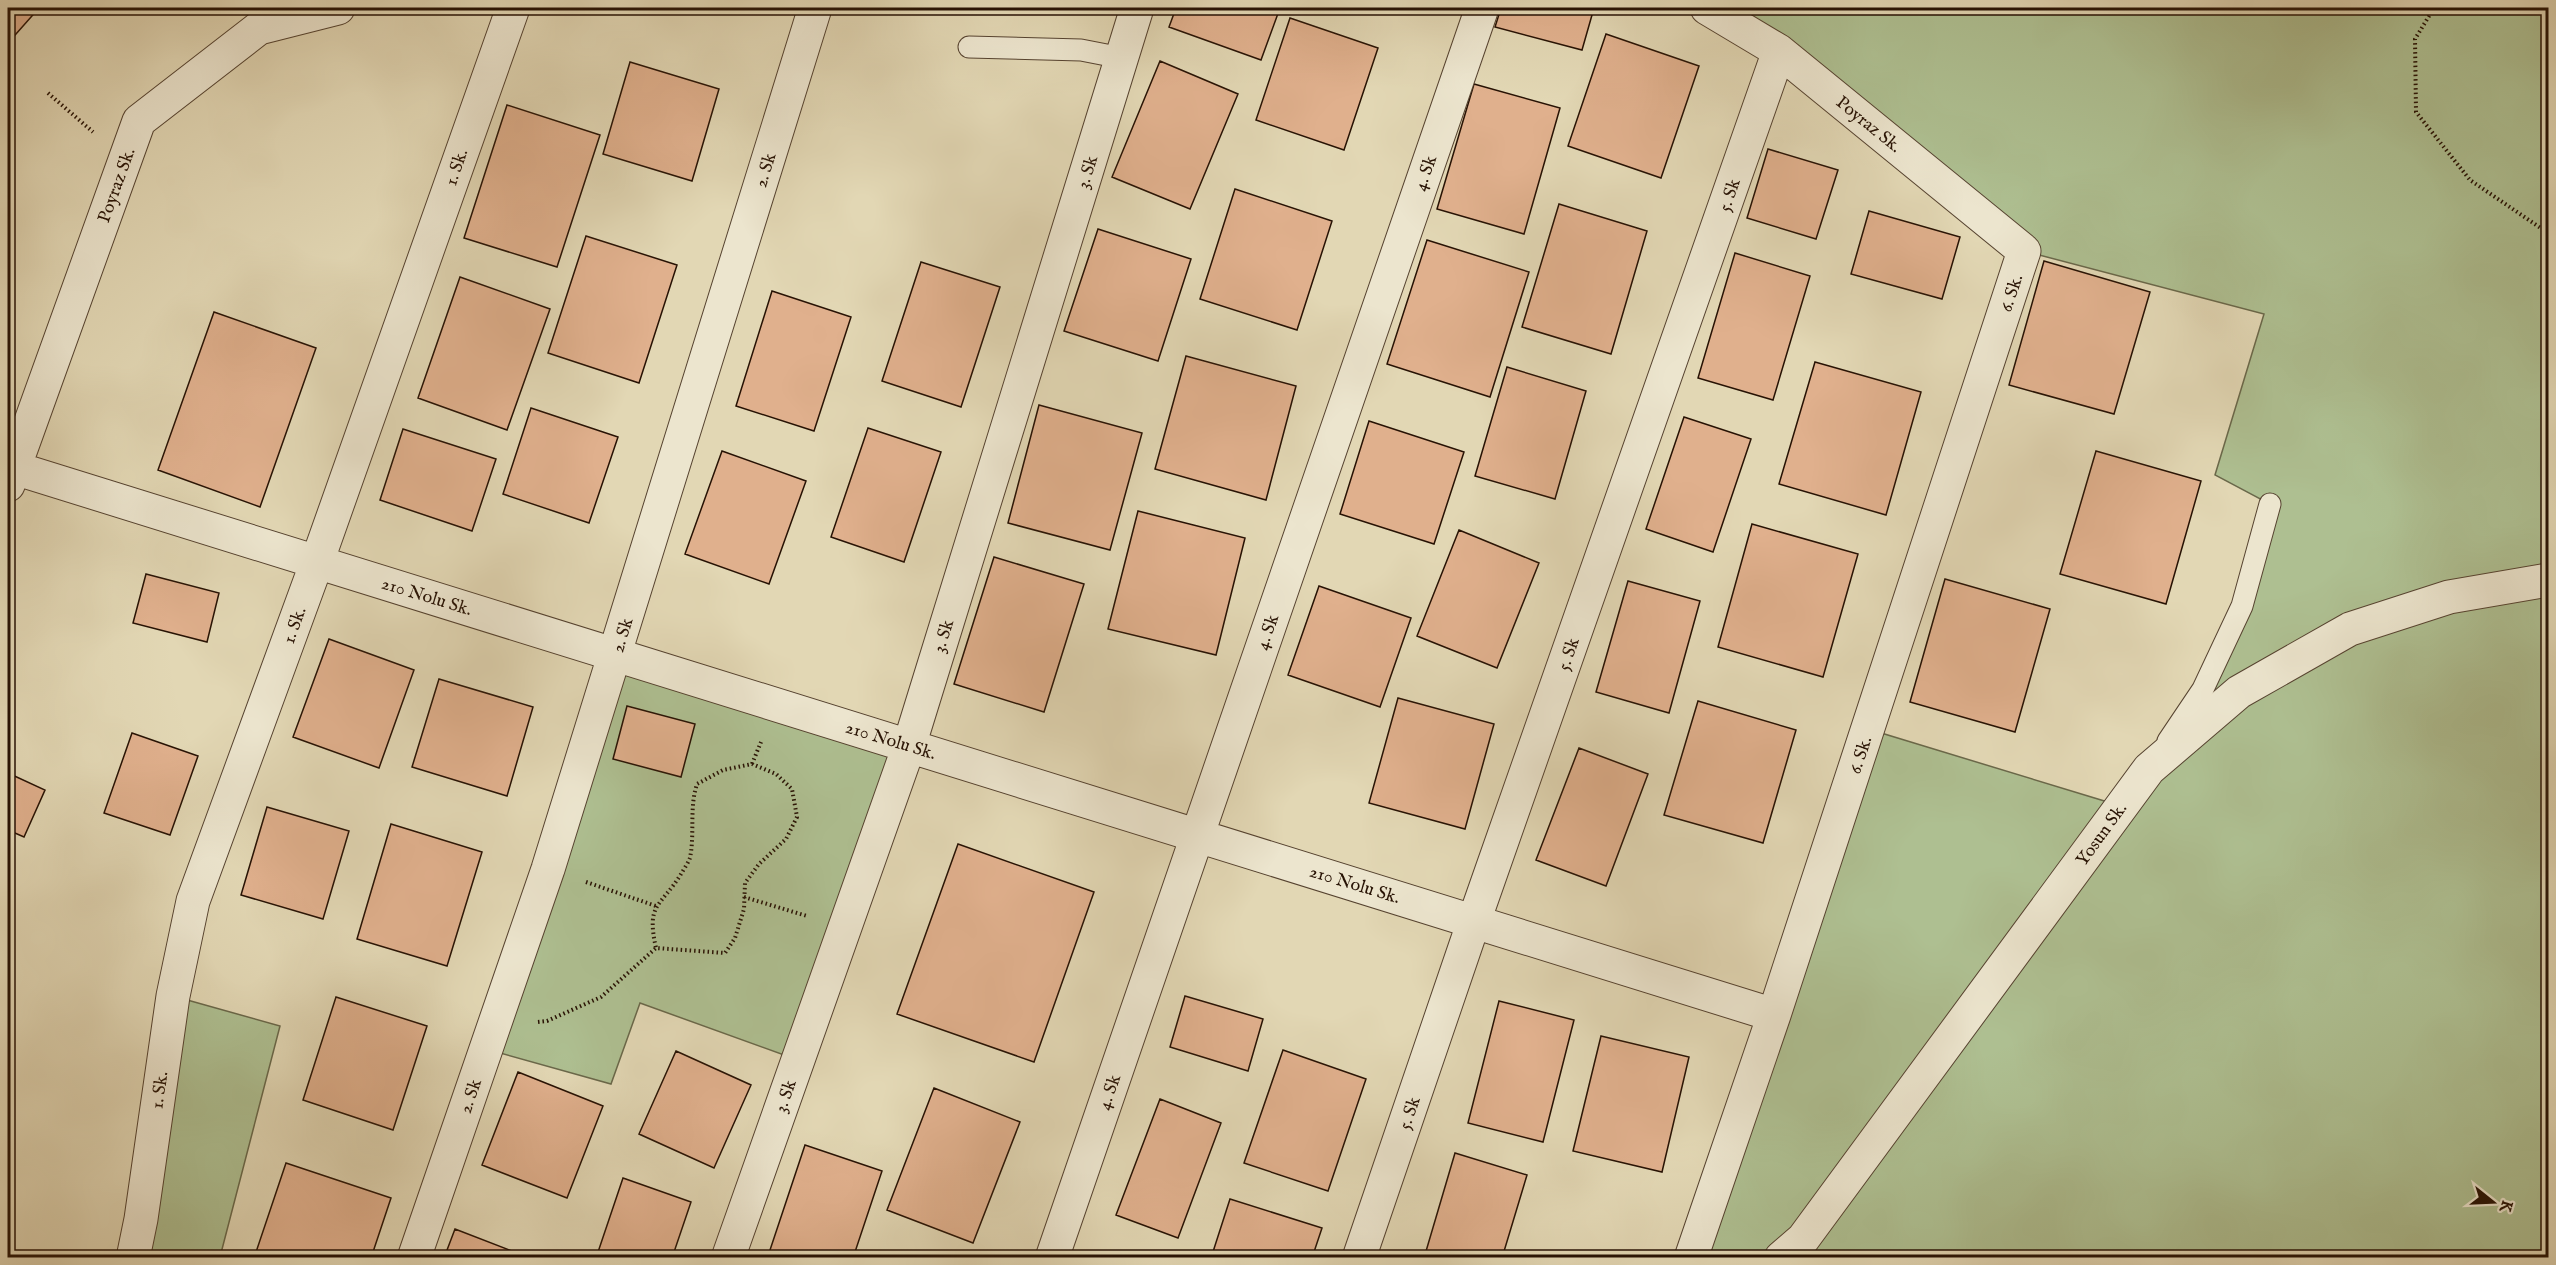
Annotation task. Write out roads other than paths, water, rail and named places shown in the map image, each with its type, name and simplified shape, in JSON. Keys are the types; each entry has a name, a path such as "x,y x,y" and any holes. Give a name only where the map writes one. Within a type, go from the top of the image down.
{"street":[{"name":"Poyraz Sk.","path":"9,473 140,121 259,28 338,8"},
{"name":"1. Sk.","path":"133,1257 141,1219 173,996 193,901 317,562 513,8"},
{"name":"2. Sk","path":"414,1257 548,869 616,656 815,8"},
{"name":"3. Sk","path":"728,1257 909,746 1137,8"},
{"name":"4. Sk","path":"1052,1257 1482,8"},
{"name":"Poyraz Sk.","path":"1707,8 1779,51 2024,250"},
{"name":"5. Sk","path":"1359,1257 1474,921 1779,51"},
{"name":"6. Sk.","path":"1691,1257 1774,1015 2024,250"},
{"name":"210 Nolu Sk.","path":"9,473 317,562 1774,1015"},
{"name":"Yosun Sk.","path":"1781,1257 1803,1239 2149,769 2239,692 2350,629 2450,597 2548,580"}],"lane":[{"path":"969,47 1081,50 1122,58"},
{"path":"2149,769 2203,689 2242,606 2270,504"}]}
